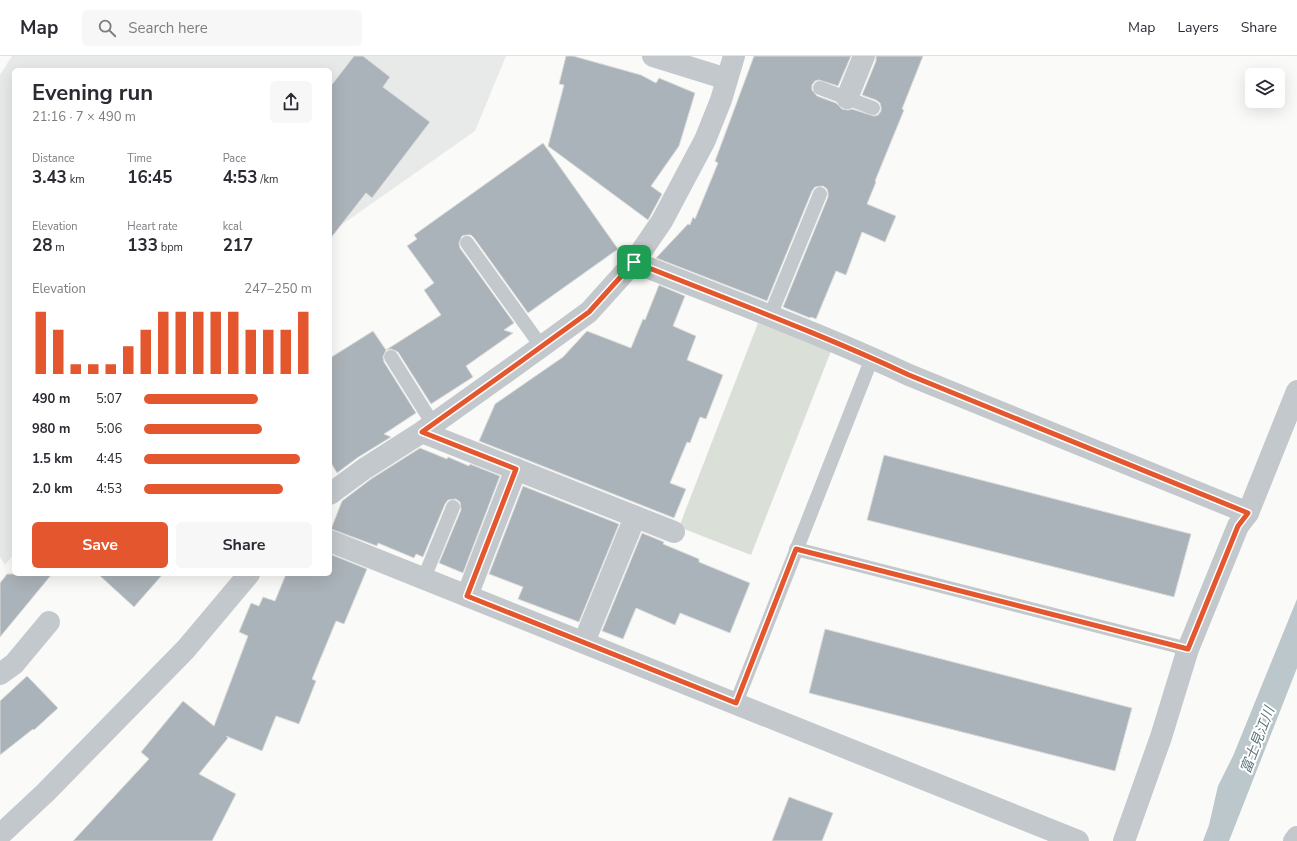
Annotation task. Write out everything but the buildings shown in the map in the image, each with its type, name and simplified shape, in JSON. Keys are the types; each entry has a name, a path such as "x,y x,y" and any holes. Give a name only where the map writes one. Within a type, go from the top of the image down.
{"street":[{"path":"653,56 727,79"},
{"path":"332,493 364,469 427,428 589,312 634,262 662,221 705,140 721,100 734,56"},
{"path":"847,98 864,56"},
{"path":"634,262 770,316 909,375 1248,513"},
{"path":"1124,841 1161,737 1188,649 1238,526 1248,513 1297,391"},
{"path":"427,428 516,469 674,532"},
{"path":"467,596 516,469"},
{"path":"584,642 635,517"},
{"path":"332,542 1078,841"},
{"path":"0,836 46,793 186,649 247,576"},
{"path":"0,674 14,664 49,622"},
{"path":"1294,841 1297,837"}],"lane":[{"path":"820,88 873,108"},
{"path":"770,316 820,194"},
{"path":"467,243 542,346"},
{"path":"391,357 427,428"},
{"path":"736,703 872,358"},
{"path":"424,578 453,506"},
{"path":"796,549 1188,649"}],"shaded area":[{"path":"12,56 506,56 475,131 332,232 332,68 12,68 12,556 5,565 0,557 0,75"},
{"path":"758,323 831,351 751,555 679,527"}],"water":[{"name":"富士見江川","path":"1297,599 1297,668 1229,841 1203,841 1209,825 1218,786 1233,756"}],"route":[{"path":"634,262 770,316 909,375 1248,513 1238,526 1188,649 796,549 736,703 467,596 516,469 422,432 589,312 634,262"}]}
